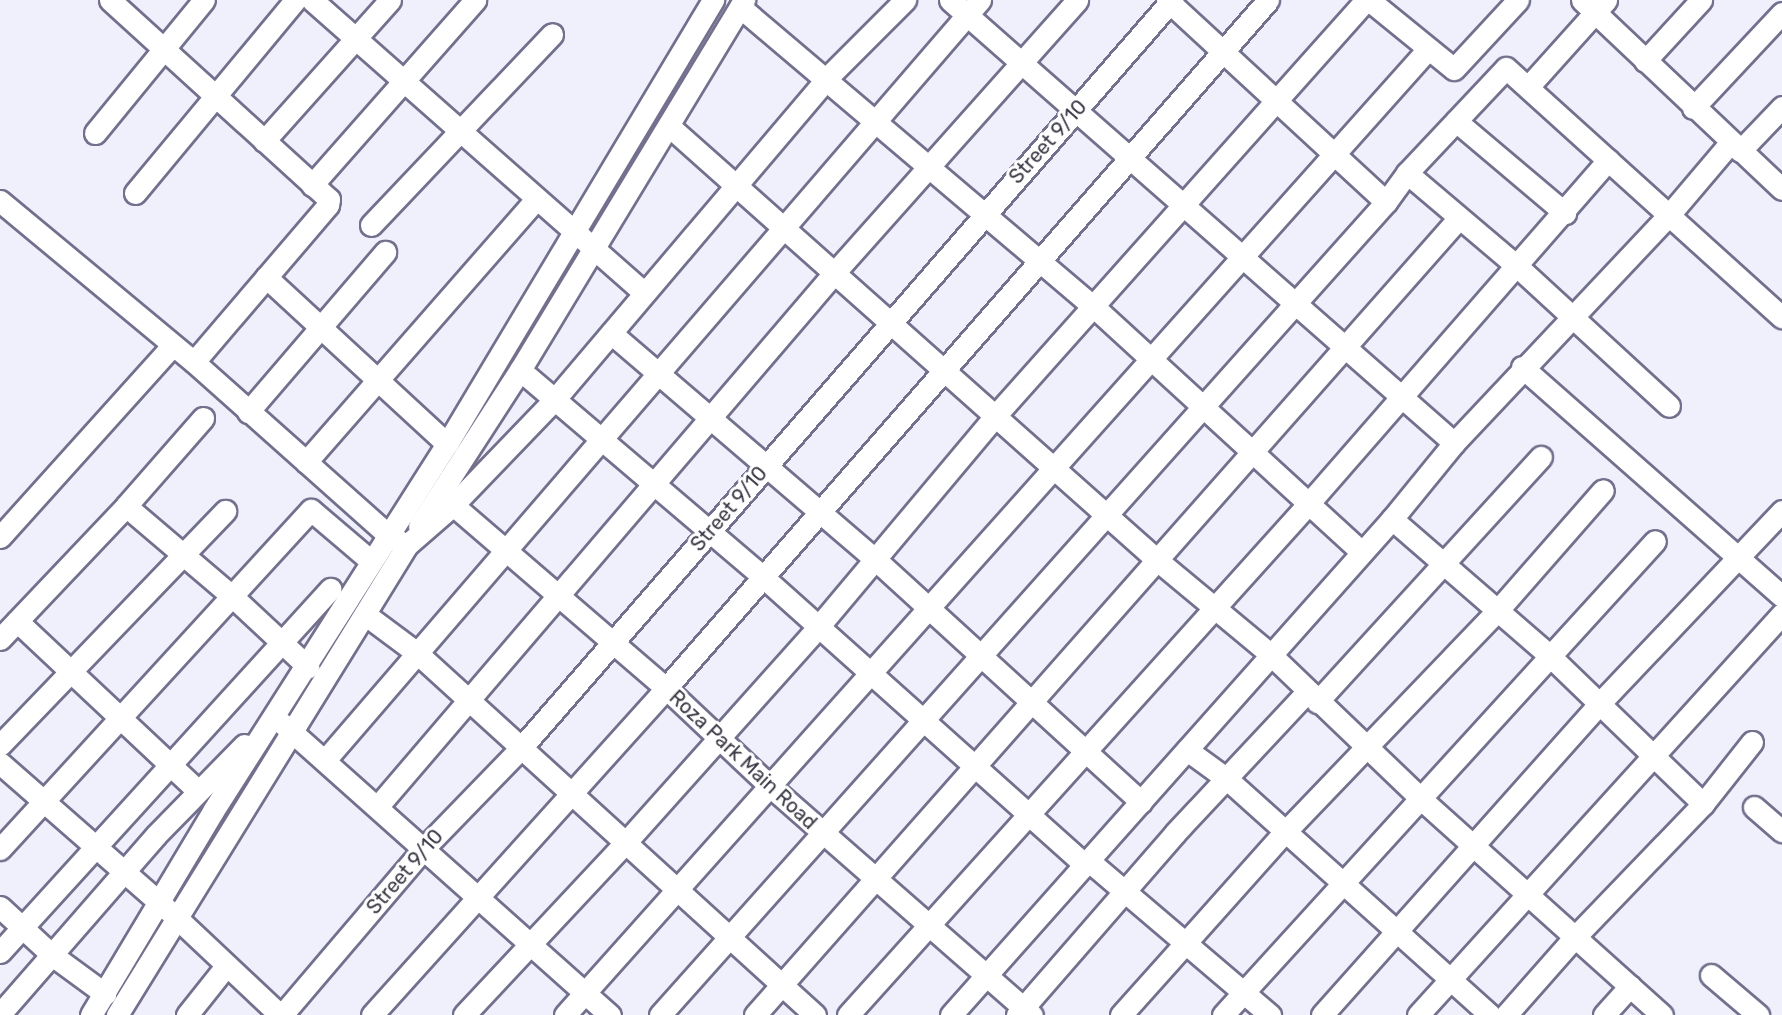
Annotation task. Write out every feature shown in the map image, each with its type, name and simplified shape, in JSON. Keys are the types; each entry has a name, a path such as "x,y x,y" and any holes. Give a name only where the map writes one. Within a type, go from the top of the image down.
{"street":[{"path":"110,0 329,199 328,205 194,362"},
{"path":"95,133 204,0"},
{"path":"135,193 295,0"},
{"path":"312,0 354,40 643,292"},
{"path":"264,141 390,0"},
{"path":"312,185 475,0"},
{"path":"91,1015 273,715 308,668 371,561 447,444 713,0"},
{"path":"407,544 453,506 555,399 643,292 737,187 826,79 905,0"},
{"path":"950,0 1129,160 1454,443"},
{"path":"326,759 980,0"},
{"path":"378,806 835,272 1077,0"},
{"path":"372,1015 666,688 1038,260 1129,160 1268,0"},
{"path":"464,1015 627,841 819,626 876,561 996,415 1367,0 1454,69 1518,0"},
{"path":"1645,61 1701,0"},
{"path":"1170,1 1386,202"},
{"name":"Street 9/10","path":"281,1015 425,847 521,748 1170,1"},
{"path":"123,1013 407,544 519,370 742,3 826,79 930,165 1093,306 1360,551"},
{"path":"1528,87 1595,4 1645,61 1782,189"},
{"path":"1694,108 1782,13"},
{"path":"371,225 552,34"},
{"path":"565,1015 1428,49"},
{"path":"660,1015 733,937 921,719 1386,202 1407,173 1506,68 1782,317"},
{"path":"951,1015 989,976 1269,653 1360,551 1392,519 1454,443 1522,367 1735,147 1782,107"},
{"path":"1456,121 1565,213"},
{"path":"669,126 945,369 1157,560 1269,653 1312,697 1420,798 1662,1015"},
{"path":"848,1015 1309,503 1518,267 1608,160"},
{"path":"1407,173 1458,219 1518,267 1569,318 1669,406"},
{"path":"306,462 536,199"},
{"path":"0,201 194,362 388,535 407,544"},
{"path":"755,1015 972,766 1458,219"},
{"path":"248,412 319,326 385,252"},
{"path":"266,277 447,444"},
{"path":"611,333 818,514 876,561 926,610 1031,701 1141,802"},
{"path":"0,537 173,345"},
{"path":"1522,367 1737,559 1782,596"},
{"path":"519,370 762,576 972,766 1126,894 1182,944 1244,991 1270,1015"},
{"path":"0,639 126,506 203,418"},
{"path":"1024,1013 1175,833 1312,697 1541,458"},
{"path":"1121,1015 1182,944 1284,833 1498,610 1603,490"},
{"path":"126,506 283,641 308,668"},
{"name":"Roza Park Main Road","path":"453,506 611,645 666,688 770,786 874,879 989,976 1024,1013"},
{"path":"0,849 311,510 371,561"},
{"path":"0,745 225,511"},
{"path":"1322,1015 1599,704 1782,511"},
{"path":"1392,519 1550,656 1703,804"},
{"path":"1223,1015 1655,541"},
{"path":"0,952 21,926 95,849 330,589"},
{"path":"1418,1015 1782,614"},
{"path":"366,615 417,653 570,794 627,841 733,937 780,985 815,1015"},
{"path":"17,621 198,791"},
{"path":"273,715 425,847 610,1015"},
{"path":"0,1014 122,873 273,715"},
{"path":"1506,1015 1574,938 1703,804 1752,742"},
{"path":"1187,750 1227,779 1284,833 1490,1015"},
{"path":"0,764 122,873 178,919 281,1015"},
{"path":"1754,807 1782,831"},
{"path":"0,907 52,955 105,994"},
{"path":"187,1015 226,966"},
{"path":"1711,975 1758,1015"},
{"path":"1604,1015 1630,986"}]}
